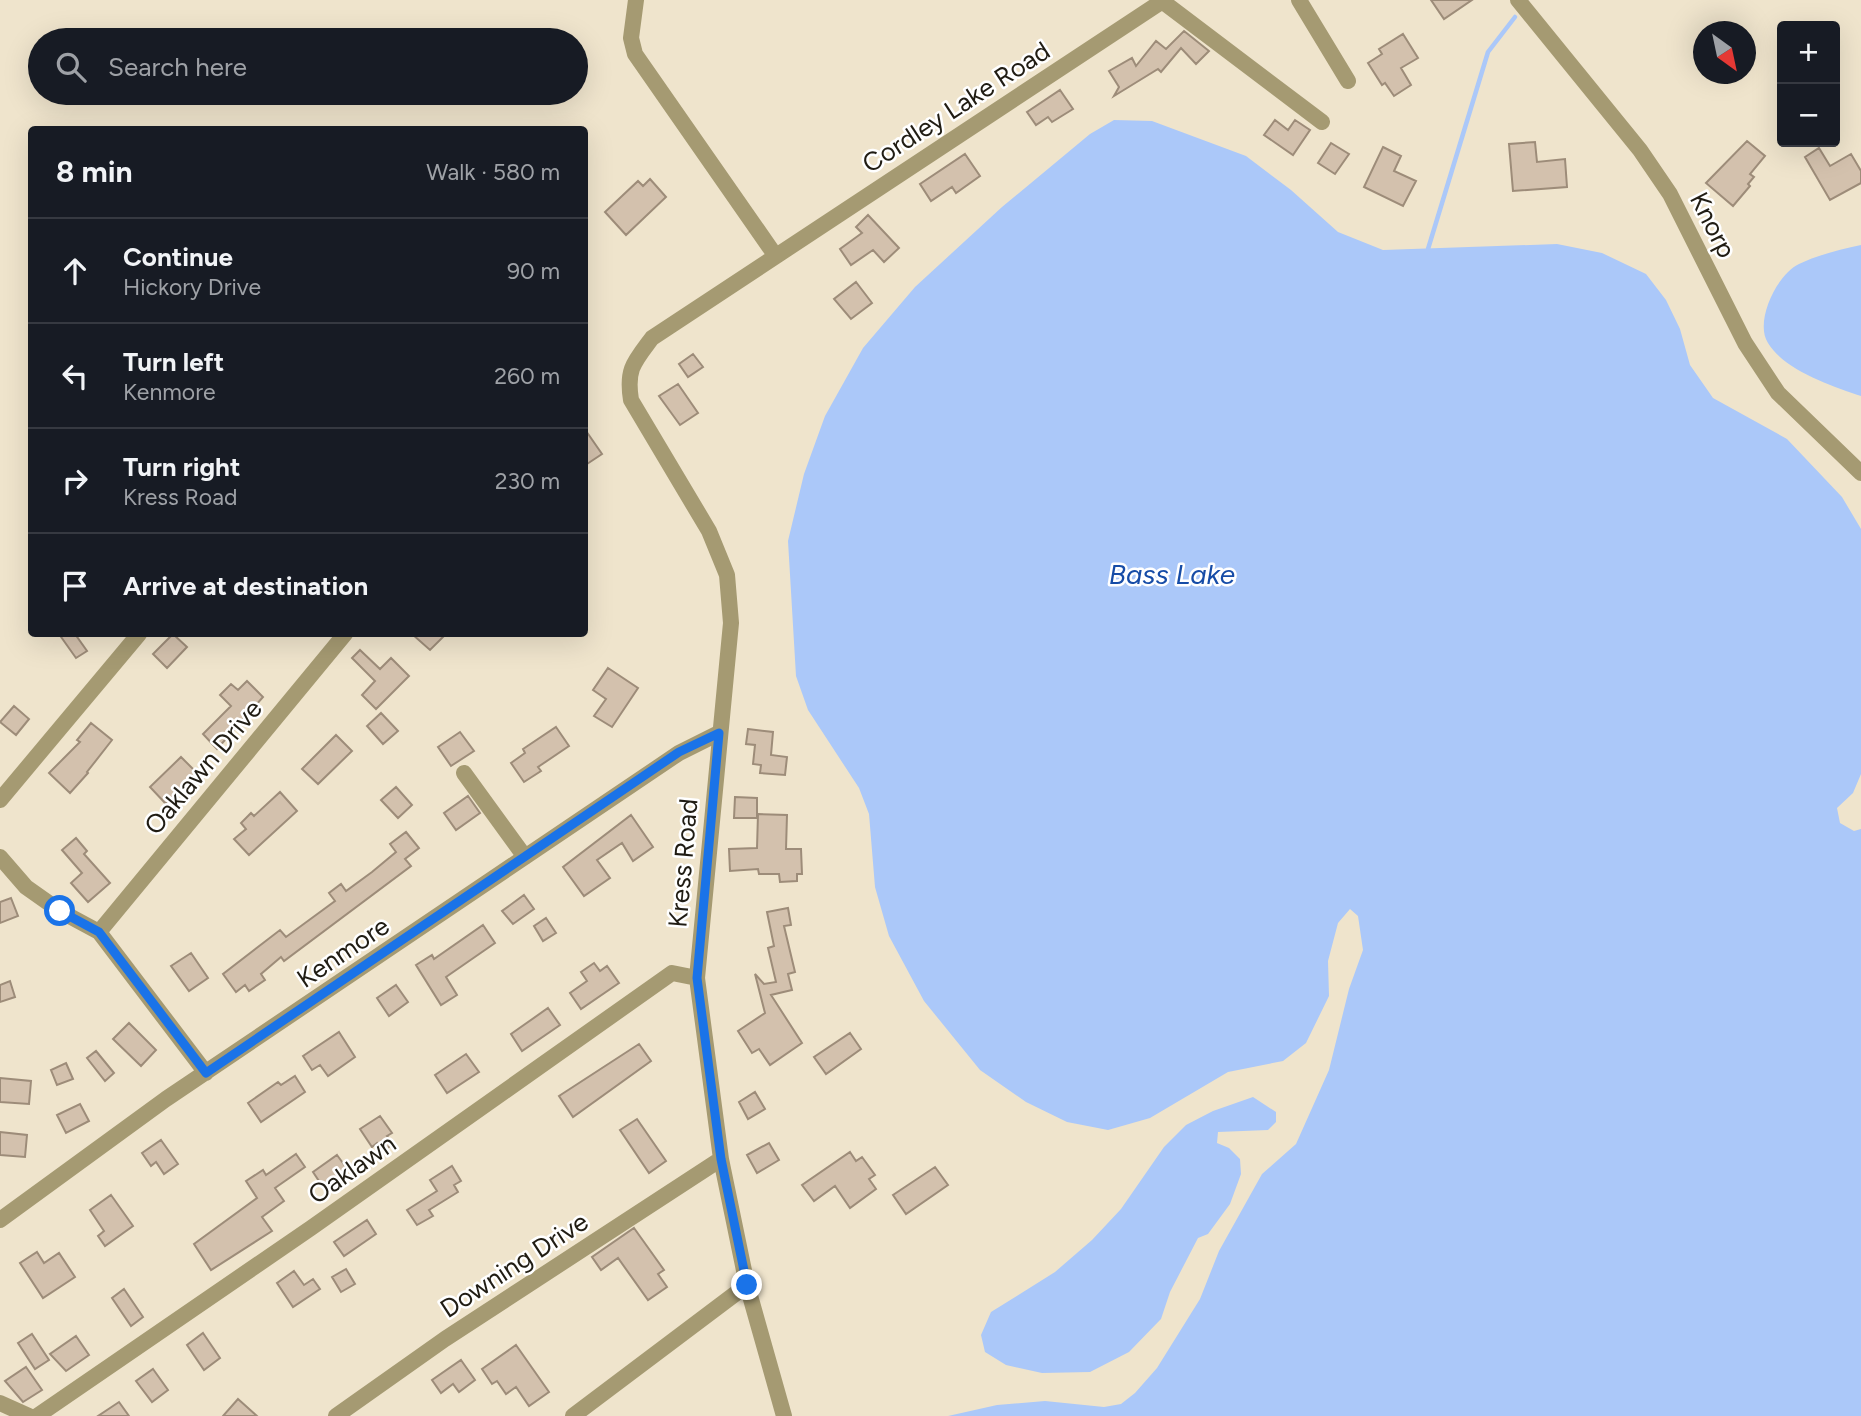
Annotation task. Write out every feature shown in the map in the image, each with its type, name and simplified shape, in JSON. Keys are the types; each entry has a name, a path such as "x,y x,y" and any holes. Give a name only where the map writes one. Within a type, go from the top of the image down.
{"street":[{"path":"636,0 631,38 635,54 775,255"},
{"path":"1299,0 1348,81"},
{"name":"Knorp","path":"1518,0 1640,150 1670,194 1745,343 1778,393 1861,473"},
{"path":"1163,1 1322,122"},
{"name":"Cordley Lake Road","path":"652,338 1163,1"},
{"name":"Kress Road","path":"652,338 627,377 631,400 709,531 727,575 731,623 697,978 721,1159 747,1285 784,1416"},
{"path":"0,800 136,637"},
{"name":"Oaklawn Drive","path":"99,932 343,637"},
{"name":"Kenmore","path":"0,1220 206,1073 679,752 719,733"},
{"path":"464,773 525,857"},
{"path":"0,857 26,887 60,911 99,932 206,1073"},
{"name":"Oaklawn","path":"37,1416 311,1228 672,973 697,978"},
{"name":"Downing Drive","path":"337,1416 445,1339 721,1159"},
{"path":"573,1416 747,1285"},
{"path":"0,1403 29,1416"}],"water":[{"name":"Bass Lake","path":"1114,120 1152,121 1246,156 1291,190 1338,232 1383,250 1557,244 1602,253 1646,274 1666,300 1680,329 1690,365 1713,398 1787,439 1842,497 1861,529 1861,774 1853,793 1837,808 1840,823 1854,831 1861,829 1861,1416 948,1416 997,1405 1045,1401 1104,1407 1121,1404 1135,1393 1157,1368 1200,1299 1219,1251 1262,1174 1296,1144 1329,1070 1349,989 1363,950 1358,916 1350,909 1338,923 1328,961 1329,996 1306,1043 1283,1061 1228,1072 1150,1118 1108,1130 1067,1122 1026,1102 980,1070 924,1001 889,936 875,887 869,814 859,788 808,710 796,676 788,541 804,474 825,416 863,348 915,287 1002,207 1090,134"},
{"path":"1861,245 1861,396 1810,376 1786,362 1768,343 1764,334 1764,323 1770,299 1791,269 1814,258"},
{"path":"1253,1097 1276,1112 1276,1122 1268,1130 1218,1132 1217,1143 1229,1148 1240,1159 1241,1174 1230,1204 1208,1234 1198,1238 1170,1292 1161,1319 1129,1352 1090,1372 1042,1373 1006,1365 985,1352 981,1335 991,1312 1055,1272 1092,1240 1121,1209 1164,1147 1186,1125 1213,1111"}],"building":[{"path":"1431,0 1472,0 1444,19"},
{"path":"1184,31 1209,51 1196,64 1181,48 1161,72 1158,69 1114,96 1119,87 1109,71 1132,58 1136,66 1156,41 1166,49"},
{"path":"1403,34 1418,58 1401,68 1411,85 1394,96 1385,83 1382,85 1368,63 1382,54 1379,49"},
{"path":"1060,90 1073,109 1052,122 1048,117 1036,125 1027,112"},
{"path":"1275,120 1288,130 1295,120 1310,130 1293,155 1264,135"},
{"path":"1747,141 1765,156 1750,174 1754,177 1748,184 1750,186 1733,206 1706,183"},
{"path":"1535,142 1537,162 1565,159 1567,187 1513,191 1509,144"},
{"path":"1331,143 1349,154 1335,174 1318,163"},
{"path":"1383,147 1401,156 1394,171 1416,181 1403,206 1364,187"},
{"path":"1819,148 1830,166 1851,154 1861,171 1861,183 1830,200 1805,157"},
{"path":"965,154 980,176 956,193 952,187 931,201 920,184"},
{"path":"650,179 666,197 626,235 605,212 638,181 643,186"},
{"path":"868,215 899,248 884,262 873,250 851,265 840,249 862,233 856,227"},
{"path":"856,282 872,303 851,319 834,299"},
{"path":"693,354 703,367 688,377 679,364"},
{"path":"678,384 698,413 680,425 659,396"},
{"path":"588,434 602,454 588,463"},
{"path":"61,637 77,637 87,651 76,658"},
{"path":"170,637 176,637 187,647 167,668 153,654"},
{"path":"415,637 443,637 430,650"},
{"path":"360,650 380,669 391,658 409,676 376,709 362,695 375,681 352,658"},
{"path":"608,668 638,688 612,727 594,716 606,699 593,690"},
{"path":"247,681 263,697 217,749 203,734 231,706 220,695 231,684 238,690"},
{"path":"14,706 29,719 16,735 0,722"},
{"path":"381,713 398,731 383,744 367,726"},
{"path":"91,723 112,740 70,793 49,773 80,742 77,740"},
{"path":"556,727 569,746 538,767 541,771 524,782 511,763 525,753 523,749"},
{"path":"748,729 773,732 771,755 787,757 785,775 760,773 761,765 753,764 755,745 746,744"},
{"path":"460,732 474,751 451,766 438,747"},
{"path":"336,735 352,751 318,784 302,769"},
{"path":"181,757 197,773 166,804 150,787"},
{"path":"396,787 412,805 398,818 381,800"},
{"path":"280,792 297,811 249,855 234,839 246,829 241,823 251,813 254,816"},
{"path":"468,796 480,813 456,830 444,813"},
{"path":"735,797 757,798 757,818 734,818"},
{"path":"758,814 787,815 786,849 801,849 802,874 797,874 797,881 780,882 779,874 759,874 758,869 730,871 729,849 757,848"},
{"path":"631,815 653,847 633,861 622,843 597,860 610,878 584,896 563,867"},
{"path":"406,832 419,848 405,859 411,866 284,961 281,957 261,974 265,980 249,991 245,985 236,992 223,974 280,930 286,937 335,901 329,893 341,884 346,891 372,872 396,852 390,844"},
{"path":"76,838 87,851 84,854 110,883 88,902 71,883 82,873 62,850"},
{"path":"524,895 534,909 513,924 502,911"},
{"path":"11,898 18,916 0,923 0,902"},
{"path":"788,908 791,925 784,926 795,972 788,974 792,990 771,995 802,1043 770,1065 759,1049 752,1053 738,1031 765,1013 755,974 764,984 776,982 768,948 774,946 767,912"},
{"path":"546,918 556,933 543,941 534,926"},
{"path":"483,925 495,943 446,977 457,995 441,1005 416,965 432,955 434,959"},
{"path":"191,953 208,978 189,991 171,966"},
{"path":"594,963 600,971 607,966 619,983 581,1009 570,993 587,981 581,972"},
{"path":"10,981 15,997 0,1002 0,985"},
{"path":"396,985 408,1002 389,1016 377,998"},
{"path":"548,1008 560,1025 522,1051 511,1034"},
{"path":"129,1023 156,1050 141,1066 113,1039"},
{"path":"339,1032 355,1057 328,1076 320,1065 312,1070 303,1056"},
{"path":"850,1033 861,1049 826,1074 814,1057"},
{"path":"639,1044 651,1061 573,1117 559,1096"},
{"path":"96,1051 114,1073 105,1081 87,1058"},
{"path":"466,1054 479,1072 447,1093 435,1075"},
{"path":"66,1063 73,1079 57,1085 51,1070"},
{"path":"295,1076 305,1092 261,1122 248,1103 278,1082 281,1085"},
{"path":"0,1078 31,1081 29,1104 0,1102"},
{"path":"755,1092 765,1109 748,1119 739,1102"},
{"path":"80,1104 89,1121 66,1133 57,1115"},
{"path":"380,1116 392,1133 387,1136 393,1144 382,1152 377,1143 372,1147 360,1129"},
{"path":"637,1119 666,1161 649,1173 620,1130"},
{"path":"0,1132 27,1135 25,1157 0,1155"},
{"path":"161,1140 178,1164 164,1174 156,1162 151,1166 142,1153"},
{"path":"769,1143 779,1160 757,1173 747,1155"},
{"path":"850,1152 856,1161 862,1157 875,1175 869,1179 876,1189 850,1208 835,1186 814,1201 802,1185"},
{"path":"296,1154 305,1167 275,1188 284,1201 262,1217 272,1231 211,1270 194,1244 257,1198 246,1181 263,1170 266,1175"},
{"path":"337,1155 348,1170 323,1187 313,1172"},
{"path":"452,1166 461,1181 454,1185 458,1192 429,1210 433,1216 417,1225 407,1210 437,1191 430,1180"},
{"path":"935,1167 948,1185 906,1214 893,1195"},
{"path":"111,1195 133,1226 105,1246 98,1236 104,1231 90,1210"},
{"path":"367,1220 376,1234 344,1256 334,1242"},
{"path":"634,1228 664,1270 658,1274 667,1287 648,1300 618,1258 601,1270 592,1257"},
{"path":"37,1252 44,1263 59,1253 75,1277 43,1298 20,1263"},
{"path":"346,1269 355,1284 341,1292 332,1277"},
{"path":"294,1271 304,1285 313,1279 320,1289 293,1307 277,1283"},
{"path":"124,1289 143,1317 131,1326 112,1298"},
{"path":"203,1333 220,1358 204,1370 187,1345"},
{"path":"32,1334 49,1360 35,1369 18,1343"},
{"path":"76,1336 89,1355 66,1371 50,1354"},
{"path":"516,1345 549,1392 529,1406 516,1387 506,1394 497,1381 492,1384 482,1369"},
{"path":"461,1360 475,1380 459,1392 453,1384 441,1393 432,1380"},
{"path":"26,1367 42,1390 23,1402 5,1381"},
{"path":"153,1369 168,1390 152,1402 136,1381"},
{"path":"238,1399 257,1416 223,1416"},
{"path":"119,1402 129,1416 98,1416"}],"waterway":[{"path":"1428,249 1488,52 1515,17"}],"route":[{"path":"60,911 99,932 206,1073 679,752 719,733 697,978 721,1159 747,1285"}]}
